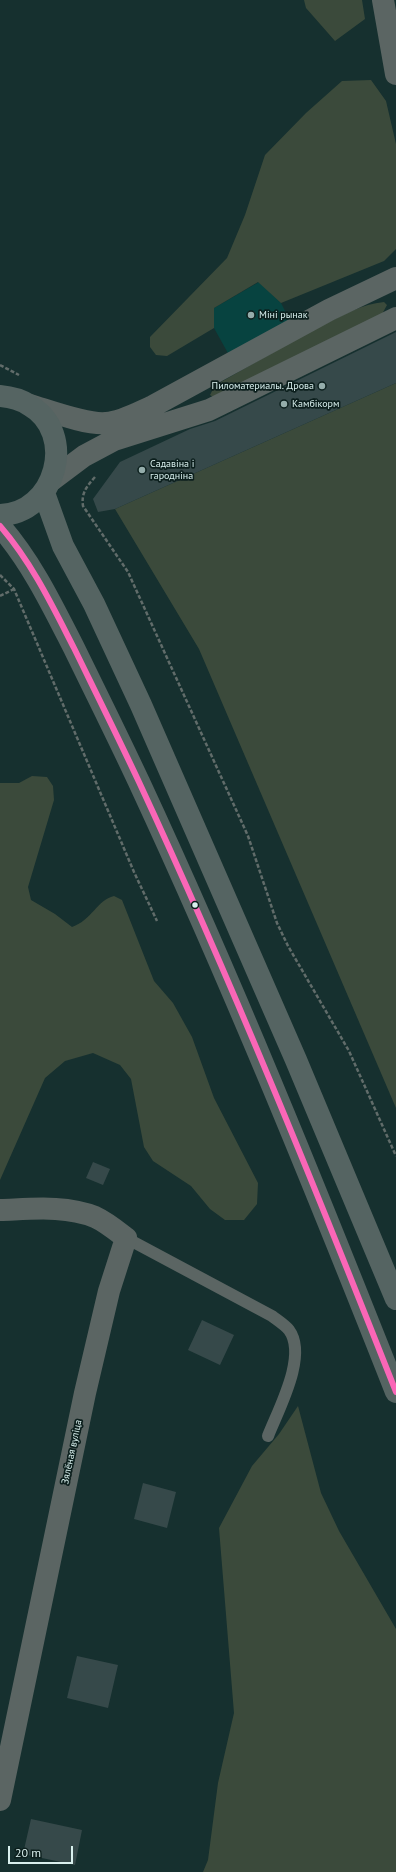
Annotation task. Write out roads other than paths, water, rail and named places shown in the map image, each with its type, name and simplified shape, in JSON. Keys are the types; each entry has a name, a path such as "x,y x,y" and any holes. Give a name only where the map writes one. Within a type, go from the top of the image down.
{"main road":[{"path":"0,396 16,398 30,405 43,417 52,431 57,447 56,464 48,486 33,503 20,510 0,515"},
{"path":"48,486 63,546 94,604 141,705 296,1060 396,1299"},
{"path":"0,526 16,544 39,579 111,722 180,870 340,1250 396,1392"}],"street":[{"path":"383,0 396,74"},
{"path":"30,405 80,420 106,424 159,403 355,296 396,278"},
{"path":"48,486 84,456 114,440 209,410 396,318"},
{"path":"0,1210 44,1208 78,1212 96,1218 126,1238"},
{"name":"Зялёная вуліца","path":"0,1800 85,1393 109,1291 126,1238"}],"lane":[{"path":"126,1238 272,1316 289,1330 296,1345 294,1368 268,1436"}],"place":[{"name":"Міні рынак","path":"251,315"},
{"name":"Пиломатериалы. Дрова","path":"322,386"},
{"name":"Камбікорм","path":"284,404"},
{"name":"Садавіна і гародніна","path":"142,470"}]}
